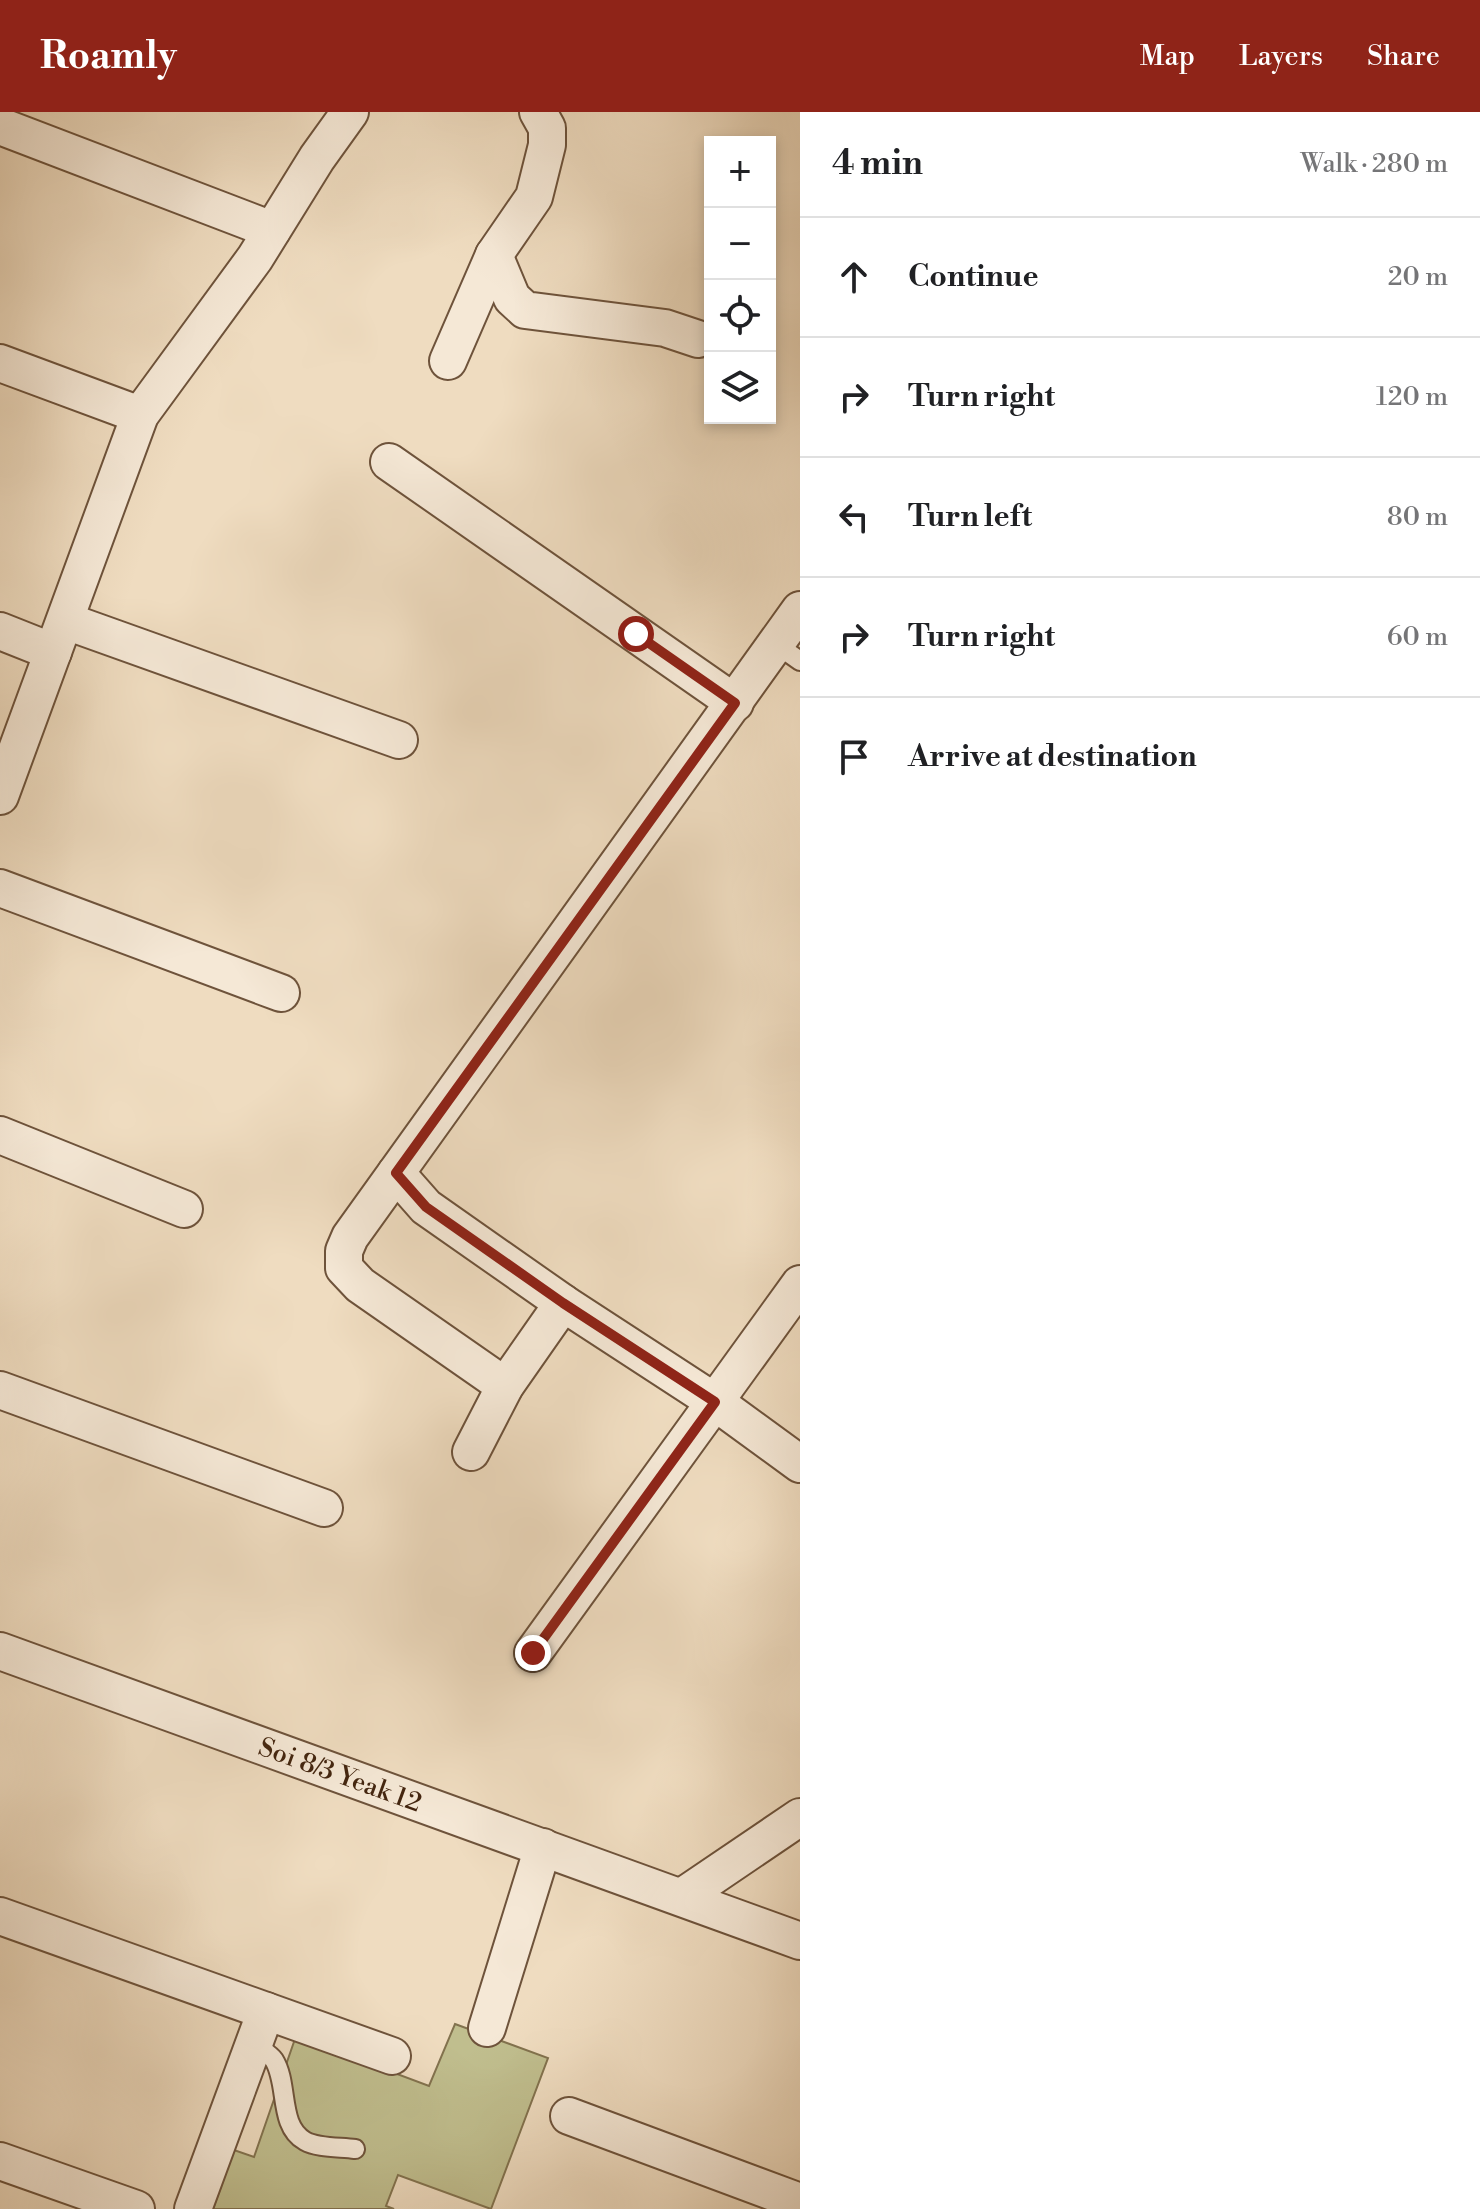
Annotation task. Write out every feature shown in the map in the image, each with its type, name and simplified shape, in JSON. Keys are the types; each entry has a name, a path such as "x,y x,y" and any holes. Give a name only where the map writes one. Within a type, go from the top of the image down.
{"street":[{"path":"0,796 140,415 272,230 350,112"},
{"path":"448,361 494,255 534,197 547,145 547,128 538,112"},
{"path":"0,126 272,230"},
{"path":"494,255 512,298 525,310 665,328 698,339"},
{"path":"0,363 140,415"},
{"path":"389,462 735,703"},
{"path":"505,1386 360,1285 344,1268 344,1251 350,1237 735,703 788,653 800,610"},
{"path":"0,631 60,636 399,740"},
{"path":"0,888 281,993"},
{"path":"0,1135 184,1209"},
{"path":"396,1173 426,1207 563,1303 715,1402 800,1464"},
{"path":"533,1653 800,1284"},
{"path":"471,1452 505,1386 563,1303"},
{"path":"0,1390 324,1508"},
{"name":"Soi 8/3 Yeak 12","path":"0,1651 800,1941"},
{"path":"682,1897 800,1817"},
{"path":"487,2028 543,1847"},
{"path":"0,1916 260,2028 392,2056"},
{"path":"193,2209 260,2028"},
{"path":"569,2116 800,2202"},
{"path":"0,2161 136,2209"}],"lane":[{"path":"260,2028 286,2095 290,2126 295,2133 307,2143 355,2149"}],"shaded area":[{"path":"455,2024 548,2058 491,2209 398,2175 386,2206 394,2209 213,2209 234,2150 254,2157 296,2036 429,2086"}],"route":[{"path":"533,1653 715,1402 563,1303 426,1207 396,1173 735,703 636,634"}]}
